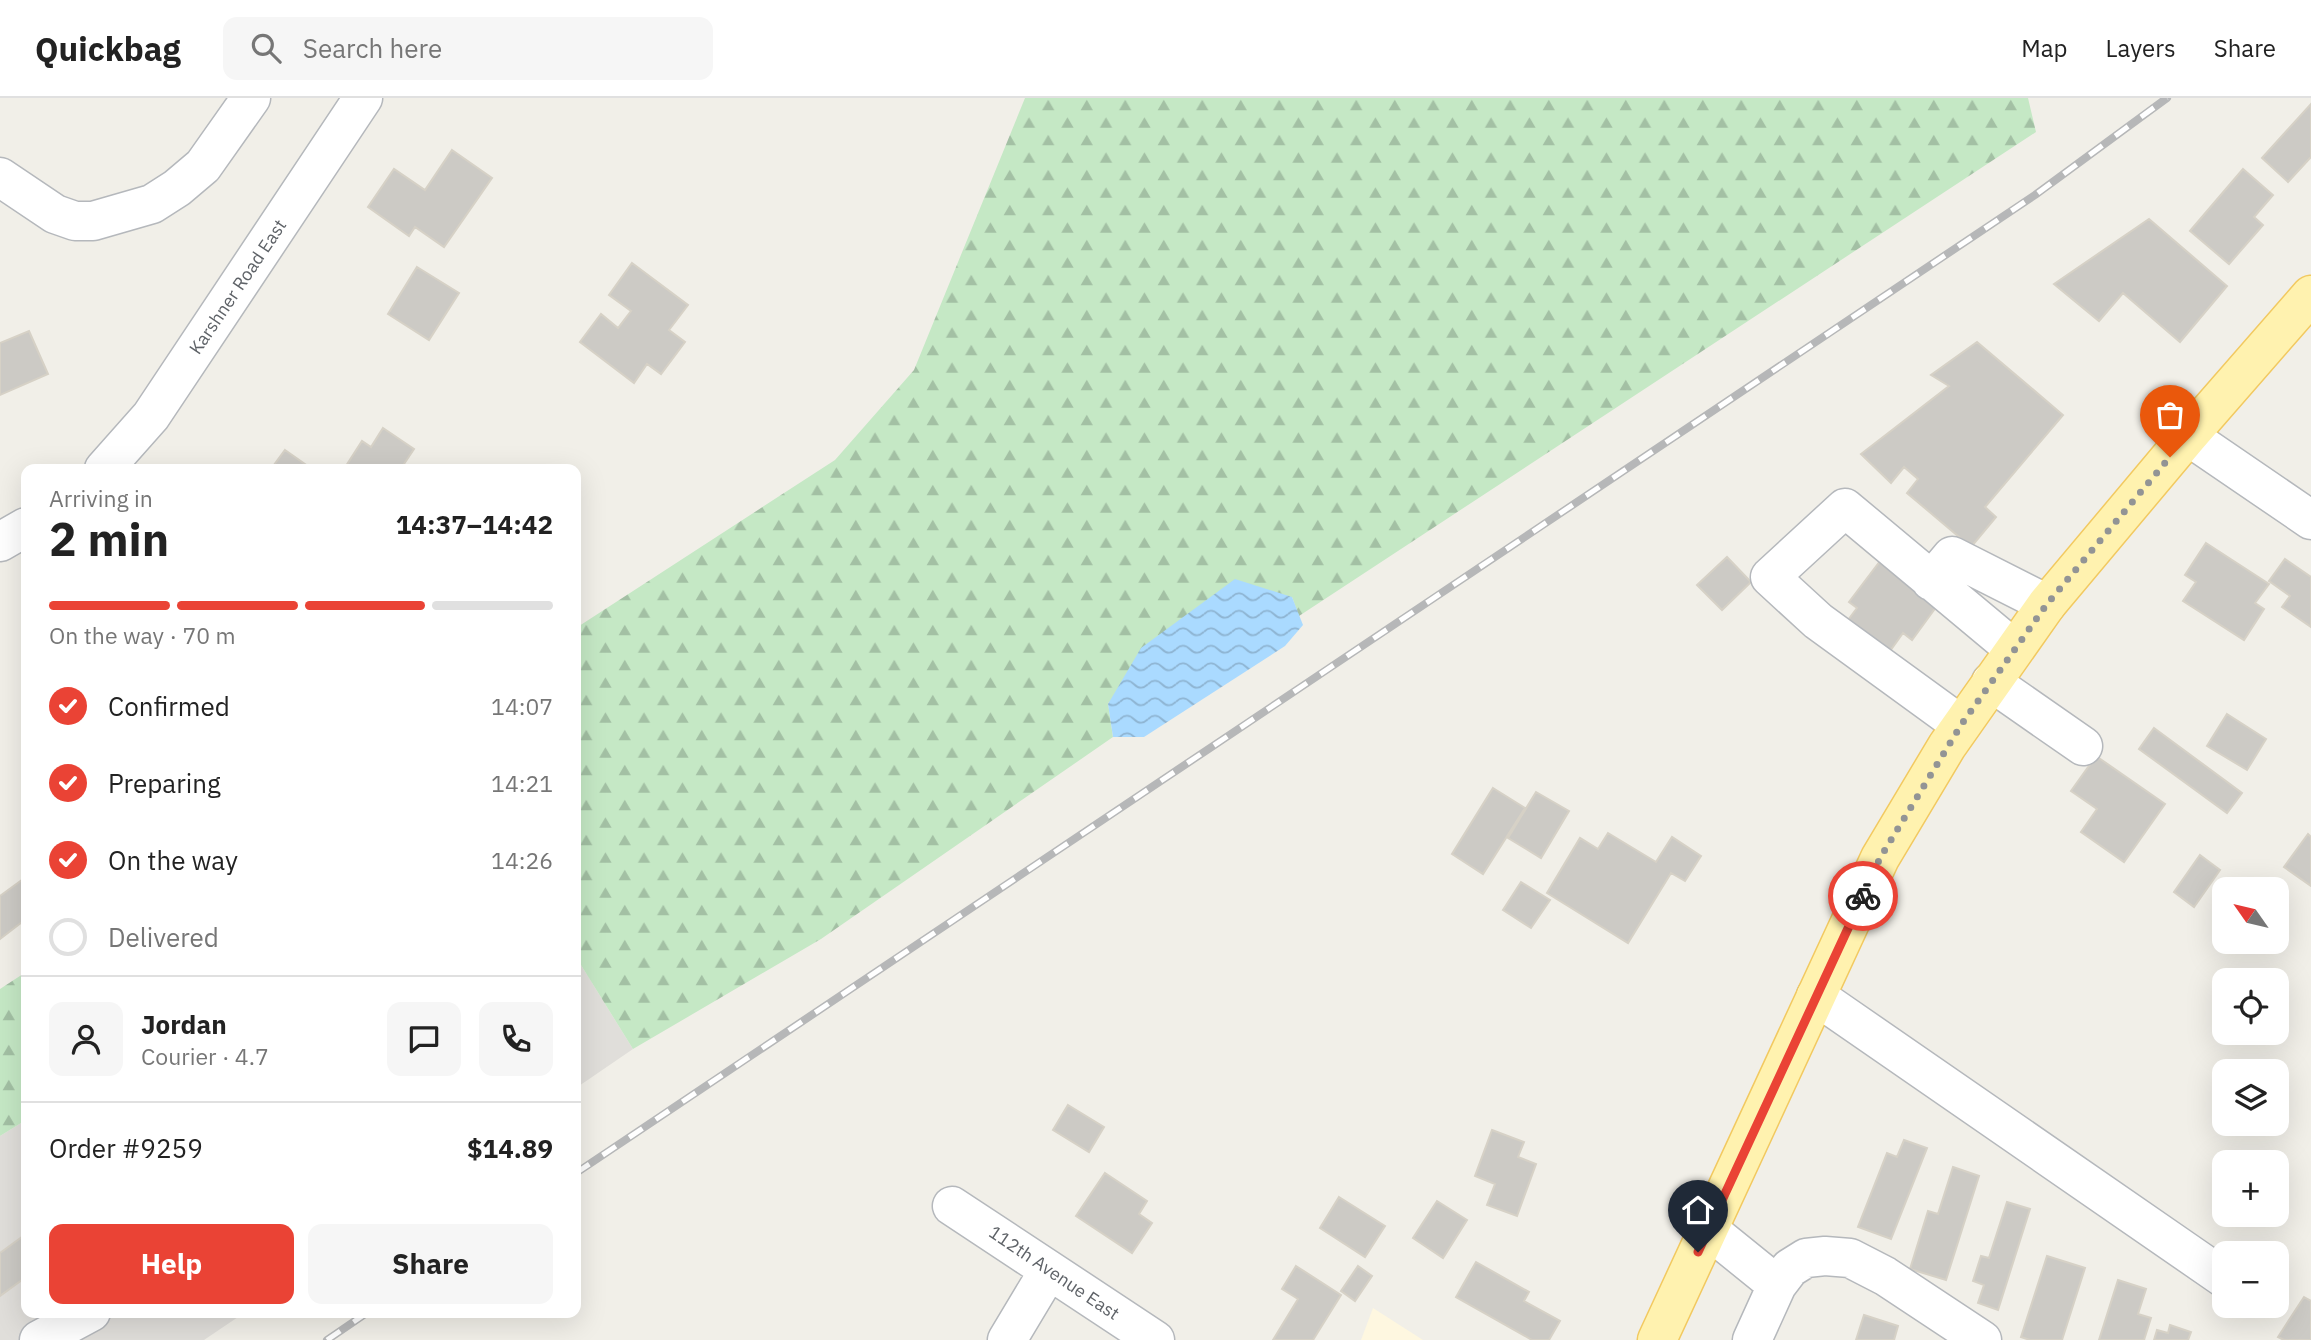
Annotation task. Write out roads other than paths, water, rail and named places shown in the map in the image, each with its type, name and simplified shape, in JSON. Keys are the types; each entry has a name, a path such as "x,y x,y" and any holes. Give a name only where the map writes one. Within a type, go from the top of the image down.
{"main road":[{"path":"1657,1340 1880,858 1961,725 2047,604 2311,295"}],"street":[{"path":"0,177 55,214 75,221 93,221 152,204 177,188 203,166 251,98"},
{"name":"Karshner Road East","path":"108,464 151,416 363,98"},
{"path":"2188,436 2311,520"},
{"path":"1961,725 1818,621 1770,577 1846,508 2014,649"},
{"path":"0,542 21,530"},
{"path":"1931,581 1952,556 2047,604"},
{"path":"1991,682 2083,747"},
{"path":"1816,996 2212,1270"},
{"name":"112th Avenue East","path":"952,1206 1155,1340"},
{"path":"1709,1230 1777,1285"},
{"path":"1752,1340 1777,1285 1790,1268 1806,1258 1825,1256 1850,1258 1885,1276 1982,1340"},
{"path":"1007,1340 1049,1270"},
{"path":"39,1340 80,1318"}],"water":[{"path":"1235,579 1292,597 1303,625 1285,646 1144,737 1113,737 1108,704 1141,648"}],"railway":[{"path":"581,1170 2035,195 2167,98"},
{"path":"327,1340 359,1318"}]}
